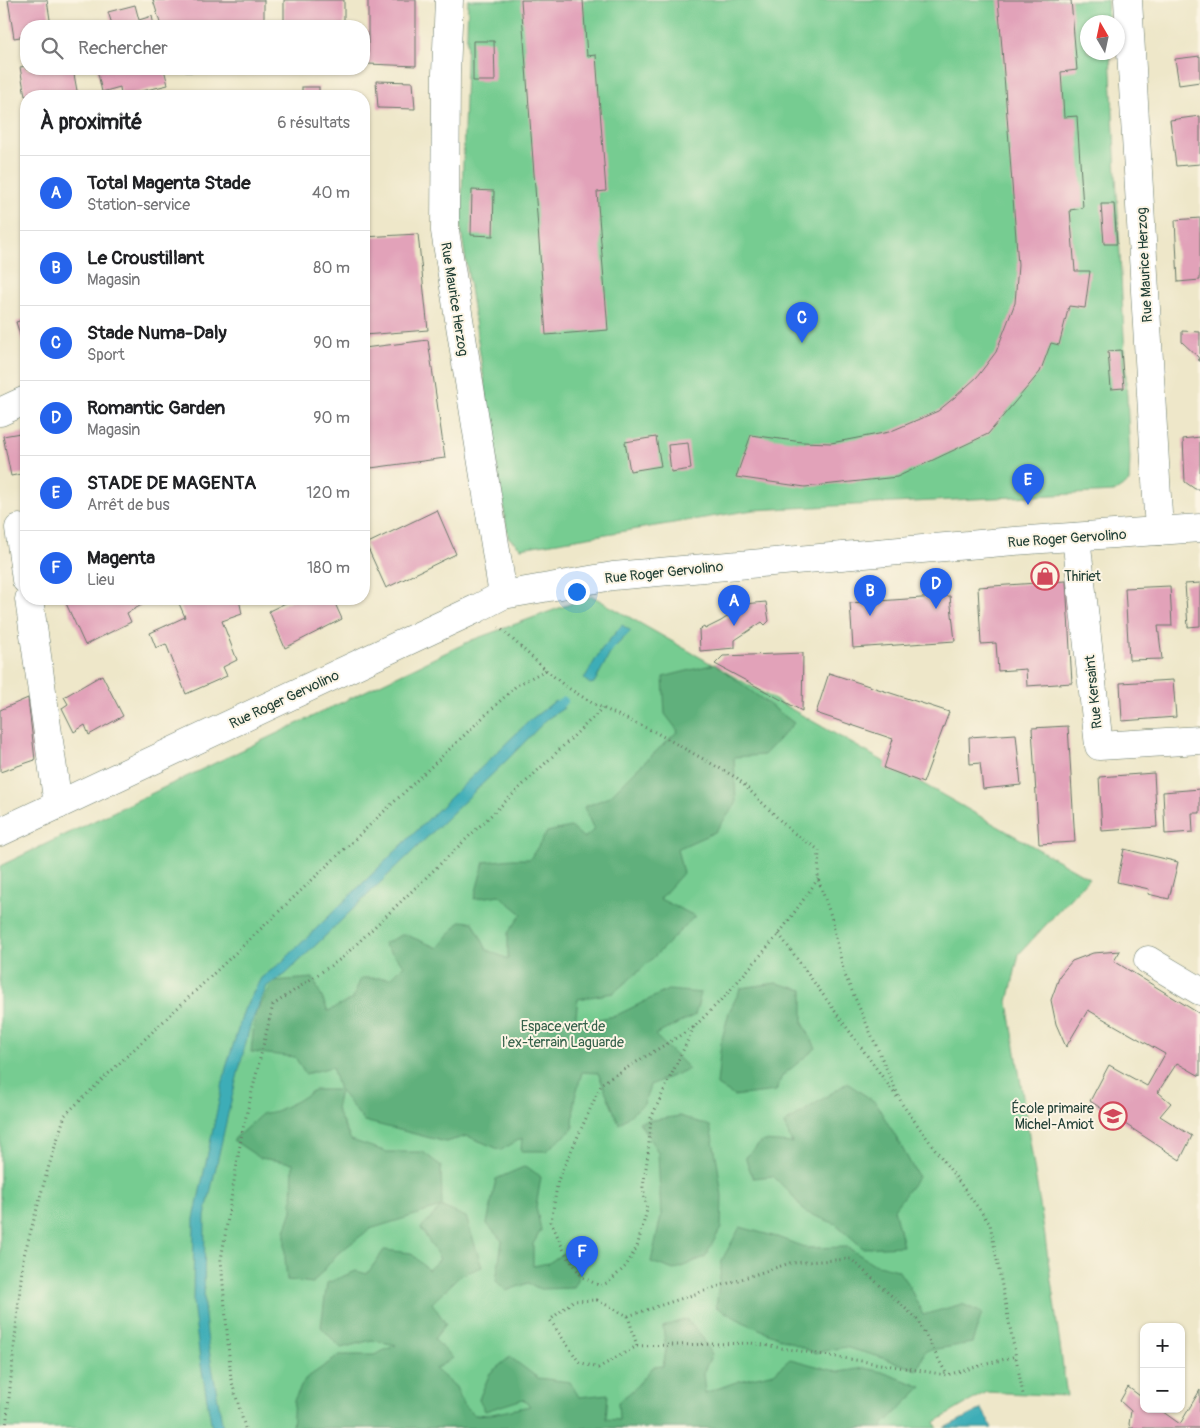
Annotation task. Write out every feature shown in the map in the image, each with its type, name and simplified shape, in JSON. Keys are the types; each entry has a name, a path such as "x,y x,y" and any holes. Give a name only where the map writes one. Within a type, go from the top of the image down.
{"main road":[{"name":"Rue Maurice Herzog","path":"449,0 446,73 445,232 503,595"},
{"name":"Rue Maurice Herzog","path":"1128,0 1160,531"},
{"path":"0,412 20,403"},
{"path":"19,528 20,535"},
{"name":"Rue Roger Gervolino","path":"0,832 503,595 613,576 956,546 1200,528"},
{"name":"Rue Kersaint","path":"1076,537 1099,746 1200,740"},
{"path":"30,605 58,805"},
{"path":"1148,960 1200,991"}],"path":[{"path":"478,608 565,686 594,704 655,732 738,778 791,831 819,850 818,879 831,916 844,973 902,1104"},
{"path":"6,1428 23,1259 65,1115 517,685 546,670"},
{"path":"246,1428 231,1379 221,1260 242,1133 273,1006 342,958 603,708"},
{"path":"694,1027 651,1118 643,1187 647,1210 637,1247 626,1266 609,1282 600,1286 582,1277 565,1253 551,1222 558,1180 602,1083 694,1027 726,995 779,934 818,879"},
{"path":"779,934 990,1224 1023,1394"},
{"path":"947,1375 916,1319 851,1259 790,1263 628,1316 597,1300 573,1301 550,1320 579,1362 598,1368 637,1346 751,1343 947,1375 1016,1356"},
{"path":"628,1316 637,1346"}],"green space":[{"path":"468,0 1107,0 1108,15 1080,15 1080,60 1110,60 1130,458 1129,482 1114,492 753,510 521,548 508,537 461,229"},
{"name":"Espace vert de l'ex-terrain Laguarde","path":"592,596 1089,878 1019,954 1008,1002 1044,1230 1067,1396 986,1392 935,1422 937,1428 0,1428 0,866 472,640"},
{"path":"715,664 794,723 764,755 734,757 736,804 715,832 677,849 683,873 660,899 695,916 645,966 613,993 578,999 575,1023 615,1016 668,990 701,993 695,1015 655,1035 689,1069 650,1085 644,1104 619,1124 598,1073 582,1072 574,1101 573,1129 546,1151 521,1151 522,1138 501,1150 467,1136 446,1142 364,1121 340,1091 336,1109 351,1140 387,1152 423,1152 441,1166 442,1207 466,1217 482,1267 461,1275 432,1303 446,1324 434,1339 453,1358 435,1369 456,1387 463,1404 474,1415 492,1414 530,1406 523,1399 485,1411 479,1399 490,1373 510,1357 538,1378 570,1382 579,1397 608,1394 606,1419 619,1420 618,1402 633,1390 653,1367 663,1366 666,1350 663,1327 686,1319 701,1335 712,1354 703,1373 705,1393 739,1381 774,1373 790,1359 839,1372 864,1368 882,1372 922,1387 883,1425 883,1428 292,1428 294,1400 305,1379 340,1355 374,1355 396,1345 372,1340 341,1348 321,1327 327,1283 356,1271 367,1274 384,1250 411,1253 428,1270 440,1259 421,1228 441,1207 370,1229 337,1254 313,1283 287,1280 285,1231 292,1211 293,1163 260,1158 233,1140 262,1114 276,1111 314,1090 339,1090 332,1067 305,1074 295,1057 251,1052 255,1014 274,981 313,978 328,1011 353,999 361,978 391,978 404,965 383,944 404,934 438,948 460,921 473,922 487,950 508,959 508,933 522,914 499,895 474,899 484,862 530,859 547,832 571,827 584,838 594,830 584,807 609,797 678,731 665,714 663,677"},
{"path":"776,983 803,990 803,1023 816,1048 782,1076 776,1091 734,1096 717,1085 721,1043 729,1012 741,988"},
{"path":"847,1083 875,1102 918,1177 894,1209 903,1246 863,1248 836,1224 805,1212 773,1176 753,1178 745,1157 763,1141 792,1143 784,1124"},
{"path":"680,1116 710,1126 722,1196 721,1228 705,1257 674,1270 651,1262 661,1216 658,1152 639,1122"},
{"path":"526,1166 541,1177 536,1207 541,1230 533,1244 533,1266 549,1263 573,1246 586,1256 574,1288 540,1289 528,1283 506,1291 496,1281 502,1241 487,1224 496,1179"},
{"path":"740,1227 777,1237 807,1248 847,1247 874,1264 898,1270 909,1286 923,1315 962,1304 982,1313 972,1343 925,1351 918,1370 845,1347 815,1353 743,1322 716,1307 722,1260"}],"water":[{"path":"622,625 631,631 612,650 594,683 590,684 584,679 601,650"},
{"path":"555,701 564,708 547,719 286,974 267,986 250,1026 205,1216 204,1307 208,1344 223,1428 212,1428 193,1303 194,1219 226,1068 244,1010 261,978 282,962 529,721"},
{"path":"982,1409 992,1428 944,1428"}],"building":[{"path":"8,0 47,0 50,20 20,20 20,37 14,38"},
{"path":"153,0 264,0 264,20 159,20"},
{"path":"284,0 344,0 344,20 284,20"},
{"path":"368,0 416,0 416,66 370,64 370,20 368,20"},
{"path":"521,0 583,0 587,56 596,55 606,191 597,192 608,330 546,335"},
{"path":"998,0 1071,0 1077,70 1061,72 1064,117 1077,116 1083,208 1070,210 1075,271 1090,271 1085,308 1069,306 1059,345 1051,343 1040,372 988,434 897,477 805,487 736,477 751,435 802,442 831,443 889,432 938,411 977,377 996,352 1015,303 1018,265"},
{"path":"135,5 139,20 111,20 108,12"},
{"path":"152,16 153,20 139,20"},
{"path":"473,41 494,41 495,81 473,81"},
{"path":"1200,56 1200,82 1179,85 1175,59"},
{"path":"21,75 74,75 77,90 24,90"},
{"path":"98,75 166,75 168,85 147,90 120,90 120,87 102,90"},
{"path":"376,81 413,82 415,109 378,108"},
{"path":"302,87 319,87 319,90 302,90"},
{"path":"1200,116 1200,164 1176,166 1170,120"},
{"path":"472,190 494,191 493,236 471,235"},
{"path":"1101,204 1114,204 1117,244 1104,244"},
{"path":"1200,218 1200,280 1178,282 1175,220"},
{"path":"418,234 428,330 370,335 370,237"},
{"path":"20,321 20,335 16,322"},
{"path":"1182,331 1200,332 1200,361 1182,342"},
{"path":"428,340 445,458 371,468 370,347"},
{"path":"1121,350 1124,388 1111,389 1108,351"},
{"path":"20,433 20,474 11,476 3,436"},
{"path":"656,437 661,466 630,471 625,442"},
{"path":"1200,437 1200,489 1195,489 1185,482 1183,439"},
{"path":"688,443 691,469 671,472 668,445"},
{"path":"437,510 456,554 386,588 370,553 370,542"},
{"path":"1066,581 1072,683 1027,686 1026,669 998,671 996,643 981,644 978,587"},
{"path":"1200,583 1200,626 1188,627 1185,584"},
{"path":"1170,586 1172,626 1158,626 1162,659 1129,660 1125,588"},
{"path":"950,596 955,641 853,648 850,603"},
{"path":"766,602 769,621 765,625 762,622 735,640 735,648 700,651 699,630 721,621 733,613 731,611 744,604"},
{"path":"67,605 142,605 127,613 131,622 85,645"},
{"path":"180,605 240,605 242,614 222,621 237,660 223,667 227,676 186,694 166,644 156,648 150,633 185,617"},
{"path":"282,605 336,605 342,619 285,648 269,611"},
{"path":"803,653 802,711 715,664 723,656"},
{"path":"829,673 949,712 923,783 884,768 893,739 816,713"},
{"path":"102,675 123,716 89,735 85,725 74,732 62,708 68,704 64,697"},
{"path":"1173,680 1176,717 1122,721 1120,683"},
{"path":"28,698 35,760 0,772 0,710"},
{"path":"1068,726 1075,842 1039,844 1032,728"},
{"path":"1016,734 1021,785 983,789 980,763 970,764 969,737"},
{"path":"1154,773 1157,827 1102,831 1099,777"},
{"path":"1200,789 1200,813 1192,813 1193,832 1165,834 1163,792"},
{"path":"1124,849 1178,862 1169,899 1148,894 1149,889 1117,882"},
{"path":"1120,951 1114,961 1200,1014 1200,1076 1177,1063 1158,1092 1171,1103 1160,1116 1192,1136 1180,1160 1090,1101 1109,1065 1147,1086 1165,1054 1088,1010 1066,1047 1056,1024 1051,1000 1060,975 1072,961 1093,953"},
{"path":"1128,1387 1140,1396 1140,1413 1165,1413 1180,1424 1200,1390 1200,1428 1130,1428 1131,1411 1120,1401"}],"waterway":[{"path":"551,710 564,701"}],"place":[{"name":"Stade Numa-Daly","path":"802,343"},
{"name":"STADE DE MAGENTA","path":"1028,505"},
{"name":"Thiriet","path":"1045,576"},
{"name":"Romantic Garden","path":"936,609"},
{"name":"Le Croustillant","path":"870,616"},
{"name":"Total Magenta Stade","path":"734,626"},
{"name":"École primaire Michel-Amiot","path":"1113,1116"},
{"name":"Magenta","path":"582,1277"}]}
